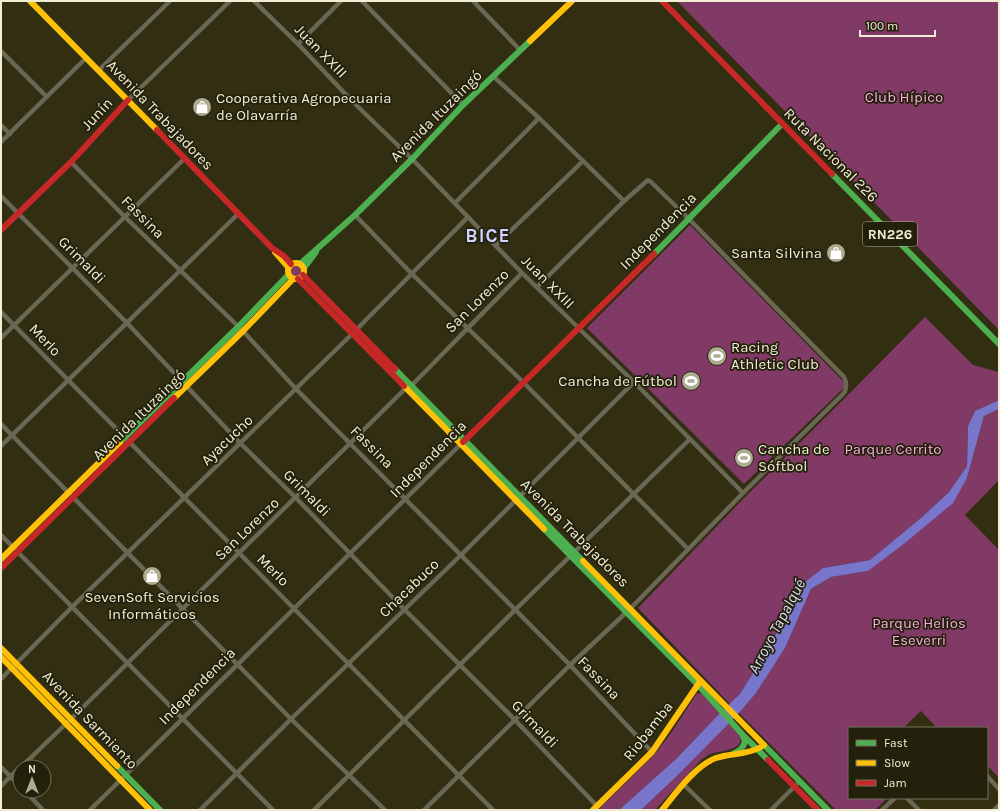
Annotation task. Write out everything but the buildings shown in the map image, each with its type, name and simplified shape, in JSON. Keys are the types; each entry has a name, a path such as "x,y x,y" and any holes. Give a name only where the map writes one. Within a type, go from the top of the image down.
{"main road":[{"name":"Avenida Trabajadores","path":"30,1 272,248 280,259 290,266"},
{"name":"Avenida Ituzaingó","path":"1,559 15,549 71,495 130,442 240,329 298,273 318,249 412,159 463,105 572,1"},
{"name":"Ruta Nacional 226","path":"662,1 999,344"},
{"name":"Junín","path":"1,230 71,162 128,100"},
{"name":"Independencia","path":"464,442 689,219 782,124"},
{"path":"297,263 298,273 290,266 297,263"},
{"name":"Avenida Trabajadores","path":"298,273 464,442 518,498 570,556 626,613 747,727 828,810"},
{"name":"Avenida Ituzaingó","path":"71,495 125,437 181,381 240,329"},
{"name":"Avenida Trabajadores","path":"518,498 575,551 631,608 699,683"},
{"name":"Avenida Ituzaingó","path":"1,568 15,549"},
{"name":"Avenida Sarmiento","path":"1,648 14,666 66,724 150,810"},
{"name":"Avenida Sarmiento","path":"1,657 14,666 71,719 160,810"},
{"name":"Riobamba","path":"595,808 652,752 699,683"},
{"name":"Avenida Trabajadores","path":"711,694 742,733 818,810"},
{"path":"662,810 684,785 707,763 740,751 745,742 742,733"},
{"path":"732,754 750,753 764,744"}],"street":[{"path":"99,70 170,1"},
{"name":"Junín","path":"128,100 230,1"},
{"name":"Juan XXIII","path":"254,1 298,44 353,102 412,159 522,273 634,382 743,493"},
{"path":"298,44 341,1"},
{"path":"362,1 463,105"},
{"path":"472,1 520,50"},
{"path":"1,51 47,97"},
{"path":"1,142 86,58"},
{"path":"493,76 539,118 624,201"},
{"path":"455,203 539,118"},
{"path":"1,125 10,134"},
{"path":"1,338 184,158"},
{"path":"496,245 583,161"},
{"name":"Fassina","path":"71,162 240,329 296,388 516,609 652,752"},
{"path":"424,810 570,665 631,608 743,493 844,393 847,385 844,377 689,219 648,180 624,201 537,288"},
{"name":"Grimaldi","path":"1,196 127,323 240,443 515,720 595,808"},
{"path":"1,446 238,214"},
{"path":"355,215 412,274 523,382 688,549"},
{"name":"Ayacucho","path":"1,678 355,332 468,217"},
{"name":"San Lorenzo","path":"29,759 296,498 522,273"},
{"name":"Merlo","path":"1,312 494,810"},
{"name":"Chacabuco","path":"200,810 291,719 461,555 634,382"},
{"path":"1,424 291,719 385,810"},
{"path":"314,810 516,609 690,439"},
{"name":"Independencia","path":"90,810 464,442"},
{"path":"1,535 73,606 272,810"},
{"path":"1,767 10,776"},
{"name":"San Lorenzo","path":"1,786 10,776"},
{"path":"988,777 999,789"},
{"path":"771,810 800,781"},
{"path":"684,785 710,810"},
{"path":"33,799 43,810"},
{"path":"882,810 893,799"},
{"path":"908,799 919,810"},
{"path":"994,810 999,805"}],"green space":[{"name":"Club Hípico","path":"677,1 999,1 999,330"},
{"name":"Racing Athletic Club","path":"690,225 847,385 744,484 587,328"},
{"path":"294,266 298,266 300,267 300,275 294,276 291,273 291,269"},
{"name":"Parque Cerrito","path":"925,317 973,365 999,372 999,400 975,411 968,426 967,466 949,492 922,517 870,560 823,568 770,645 740,694 730,704 638,608 749,493"},
{"name":"Parque Helios Eseverri","path":"999,409 999,480 965,515 999,550 999,778 988,766 988,727 936,727 921,711 904,727 848,727 848,799 886,799 875,810 836,810 739,713 756,693 785,648 811,589 831,577 868,571 967,478 984,416"},
{"path":"697,693 702,694 720,713 677,758 619,810 598,810 654,755 671,733"},
{"path":"728,723 737,731 740,737 740,742 738,745 730,750 710,754 702,759 655,810 641,810 677,776"}],"shaded area":[{"path":"999,400 999,409 984,416 967,478 953,503 905,543 868,571 831,577 811,589 785,648 756,693 739,713 641,810 619,810 677,758 740,694 770,645 804,583 823,568 870,560 922,517 949,492 967,466 968,426 975,411"}],"traffic: fast":[{"path":"300,264 355,215 412,159 463,105 530,41"},
{"path":"654,254 782,124"},
{"path":"832,174 999,344"},
{"path":"304,268 316,252"},
{"path":"120,442 238,327 288,275"},
{"path":"395,369 583,561"},
{"path":"544,529 698,685 743,735 768,760"},
{"path":"734,753 740,750 743,746 745,742 743,736"},
{"path":"764,745 828,810"},
{"path":"117,766 160,810"}],"traffic: slow":[{"path":"30,1 157,130"},
{"path":"530,41 572,1"},
{"path":"275,252 288,267"},
{"path":"293,263 299,263 304,268 304,271 302,277 299,279 293,279 288,274 288,268 293,263"},
{"path":"174,398 243,331 293,279"},
{"path":"404,386 544,529"},
{"path":"1,559 120,442"},
{"path":"583,561 764,745"},
{"path":"1,648 117,766"},
{"path":"1,657 150,810"},
{"path":"593,810 652,752 699,683"},
{"path":"662,810 686,781 708,762 722,756 756,750 761,747"}],"traffic: jam":[{"path":"662,1 832,174"},
{"path":"1,230 71,162 128,100"},
{"path":"157,130 272,248 284,256 291,264"},
{"path":"463,442 654,254"},
{"path":"303,275 395,369"},
{"path":"298,279 404,386"},
{"path":"1,568 174,398"},
{"path":"768,760 818,810"}],"place":[{"name":"Cooperativa Agropecuaria de Olavarría","path":"202,107"},
{"name":"Santa Silvina","path":"836,253"},
{"name":"Racing Athletic Club","path":"717,356"},
{"name":"Cancha de Fútbol","path":"691,381"},
{"name":"Cancha de Sóftbol","path":"744,458"},
{"name":"SevenSoft Servicios Informáticos","path":"152,576"}],"district":[{"name":"BICE","path":"488,235"}],"water label":[{"name":"Arroyo Tapalqué","path":"776,626"}]}
